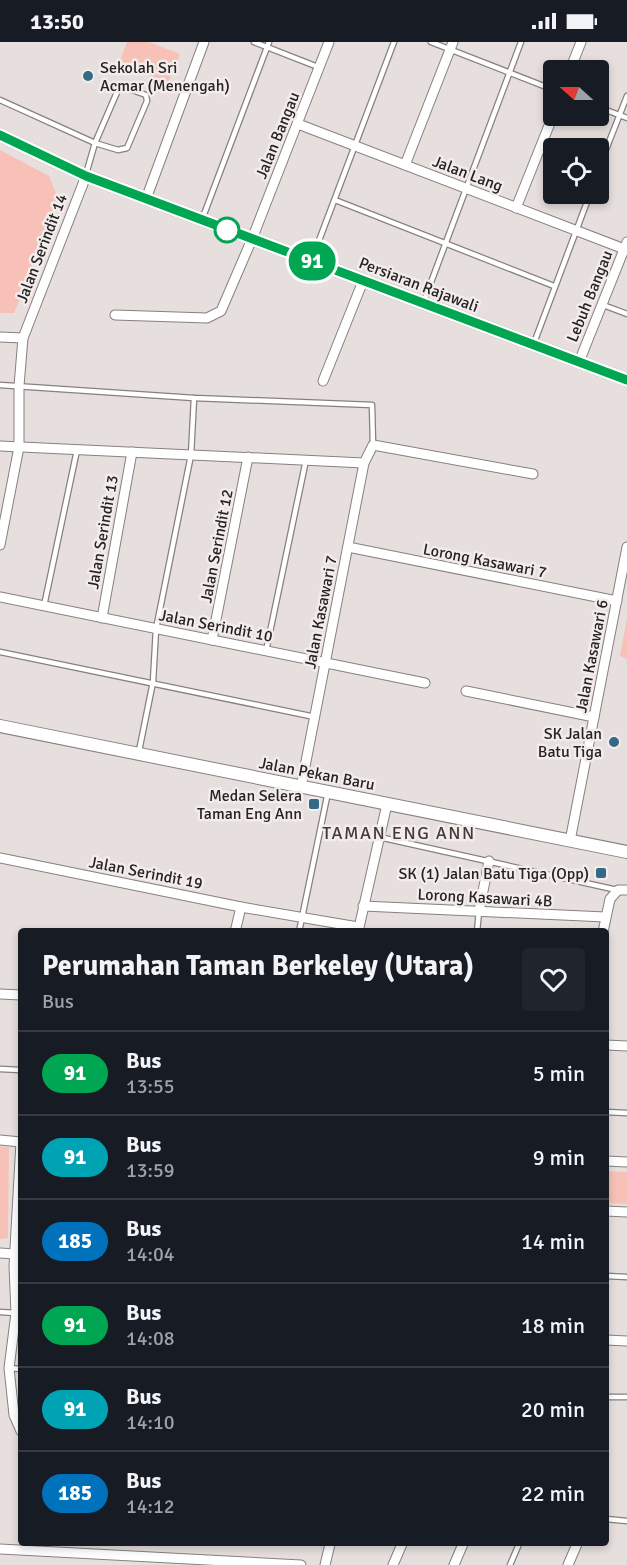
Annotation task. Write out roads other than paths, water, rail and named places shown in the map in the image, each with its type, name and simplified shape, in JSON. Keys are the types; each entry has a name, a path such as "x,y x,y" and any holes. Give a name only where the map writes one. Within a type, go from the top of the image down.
{"street":[{"path":"146,199 204,42"},
{"name":"Jalan Bangau","path":"115,315 207,318 220,311 252,239 329,42"},
{"path":"574,60 581,42"},
{"path":"405,165 451,46"},
{"name":"Jalan Lang","path":"298,124 576,231 626,247"},
{"path":"516,208 549,126"},
{"name":"Persiaran Rajawali","path":"0,135 86,176 627,380"},
{"name":"Jalan Serindit 14","path":"0,545 19,447 19,386 23,338 86,176"},
{"name":"Lebuh Bangau","path":"579,362 626,247"},
{"path":"323,381 363,281"},
{"path":"0,338 23,338"},
{"path":"373,445 532,474"},
{"name":"Jalan Kasawari 7","path":"301,787 364,462 373,445"},
{"path":"0,446 364,462"},
{"name":"Jalan Serindit 13","path":"102,618 132,452"},
{"name":"Jalan Serindit 12","path":"212,640 248,458"},
{"name":"Lorong Kasawari 7","path":"348,547 616,602"},
{"name":"Jalan Kasawari 6","path":"570,841 627,547"},
{"name":"Jalan Serindit 10","path":"0,597 425,683"},
{"path":"466,691 594,717"},
{"name":"Jalan Pekan Baru","path":"0,726 627,852"},
{"path":"358,928 387,804"},
{"name":"Jalan Serindit 19","path":"0,858 353,928"},
{"path":"479,911 489,861"},
{"path":"604,928 610,899 622,890"},
{"name":"Lorong Kasawari 4B","path":"363,906 605,917"},
{"path":"236,928 241,907"},
{"path":"0,994 18,995"},
{"path":"609,1045 627,1046"},
{"path":"0,1140 18,1142"},
{"path":"609,1161 627,1162"},
{"path":"18,1198 15,1254 18,1266 16,1313 4,1368 18,1424"},
{"path":"609,1211 627,1212"},
{"path":"0,1253 15,1254"},
{"path":"609,1340 627,1341"},
{"path":"325,1565 330,1546"},
{"path":"393,1565 401,1546"},
{"path":"454,1565 462,1546"},
{"path":"568,1565 576,1546"},
{"path":"0,1549 191,1562 300,1565"}],"lane":[{"path":"254,42 268,45 320,68"},
{"path":"311,261 394,42"},
{"path":"431,42 451,46 543,86"},
{"path":"423,303 521,42"},
{"path":"202,220 268,45"},
{"path":"0,100 95,143 118,150 127,148 147,101 146,95 124,87 118,90 95,143 86,176"},
{"path":"609,141 627,96"},
{"path":"609,111 627,118"},
{"path":"335,200 554,286"},
{"path":"533,345 586,204"},
{"path":"603,305 627,314"},
{"path":"0,385 194,398 372,405 373,445"},
{"path":"139,754 153,684 156,629 191,455 194,398"},
{"path":"44,606 77,450"},
{"path":"266,651 306,460"},
{"path":"0,652 315,717"},
{"path":"300,928 328,792"},
{"path":"379,837 622,890"},
{"path":"477,928 479,911"},
{"path":"0,1069 18,1070"},
{"path":"609,1112 627,1113"},
{"path":"609,1276 627,1277"},
{"path":"0,1312 16,1313"},
{"path":"609,1397 627,1397"},
{"path":"609,1519 627,1521"},
{"path":"510,1565 518,1546"}],"place":[{"name":"Sekolah Sri Acmar (Menengah)","path":"88,76"},
{"name":"SK Jalan Batu Tiga","path":"614,742"},
{"name":"Medan Selera Taman Eng Ann","path":"314,804"},
{"name":"SK (1) Jalan Batu Tiga (Opp)","path":"601,873"}],"district":[{"name":"TAMAN ENG ANN","path":"399,833"}]}
